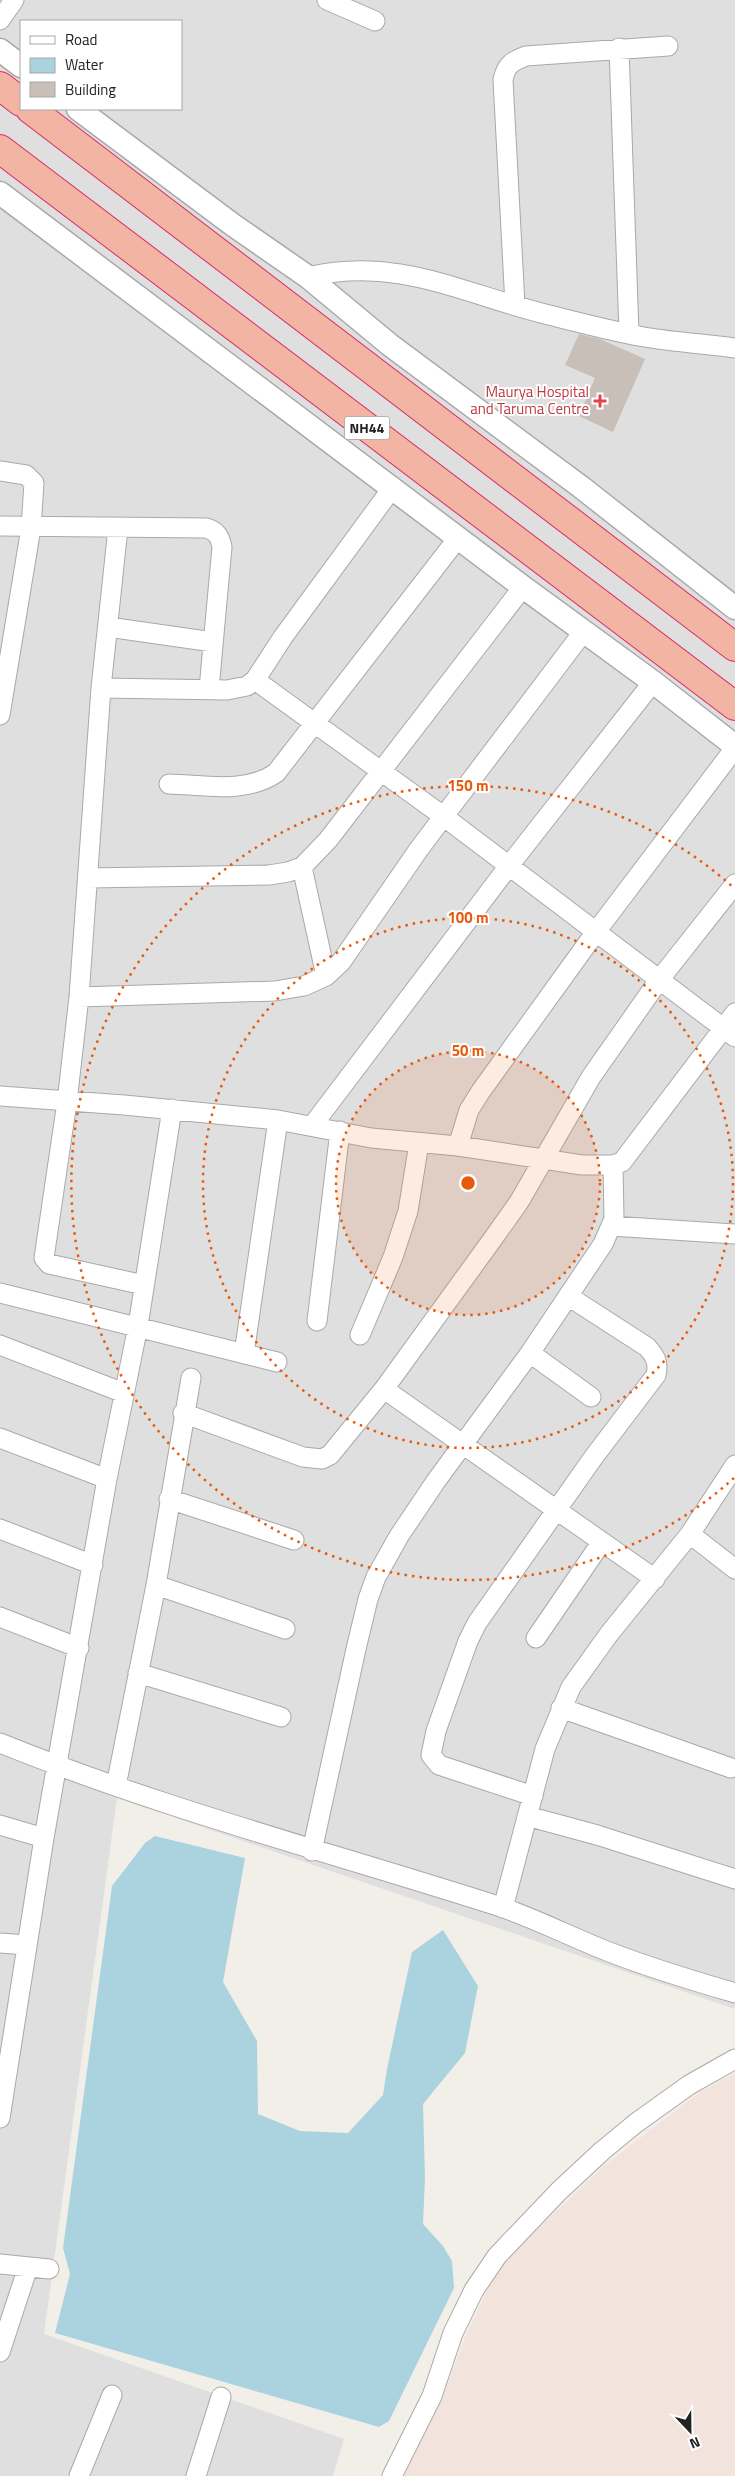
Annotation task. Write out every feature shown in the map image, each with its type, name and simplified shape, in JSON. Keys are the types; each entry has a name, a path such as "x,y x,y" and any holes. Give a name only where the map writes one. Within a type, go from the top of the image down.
{"highway":[{"path":"0,86 20,101"},
{"path":"31,110 735,647"},
{"name":"NH44","path":"0,149 735,706"}],"street":[{"path":"327,0 375,21"},
{"path":"515,305 503,80 506,68 514,60 526,56 668,46"},
{"path":"620,48 629,333"},
{"path":"0,50 20,65"},
{"path":"79,110 233,225 308,277 390,345 581,487 735,608"},
{"path":"0,192 523,587 653,682 735,747 595,933 480,1091 469,1110 458,1146"},
{"path":"308,277 355,269 428,278 515,305 629,333 735,348"},
{"path":"0,472 26,475 34,483 31,528 0,715"},
{"path":"102,688 238,688 255,680 283,637 393,487"},
{"path":"0,526 31,528 206,528 218,535 222,547 209,689"},
{"path":"118,528 102,688 80,997 44,1258 49,1264 144,1285"},
{"path":"169,784 242,787 263,782 276,773 316,724 458,538"},
{"path":"88,878 269,875 302,867 328,840 380,770 523,587"},
{"path":"108,627 213,642"},
{"path":"80,997 276,991 304,986 326,976 341,962 355,944 443,816 584,631"},
{"path":"0,1096 172,1109 278,1120 371,1138 458,1146 582,1165 613,1165 622,1162 731,1026 659,980 443,816 255,680"},
{"path":"312,1126 508,867 653,682"},
{"path":"302,867 326,976"},
{"path":"183,1413 304,1457 322,1458 330,1455 384,1389 492,1240 544,1159 554,1136 590,1077 659,980 735,884"},
{"path":"0,2118 44,1838 79,1648 107,1479 138,1326 172,1109"},
{"path":"244,1354 278,1120"},
{"path":"317,1321 340,1131"},
{"path":"360,1335 393,1257 406,1219 419,1143"},
{"path":"312,1851 368,1599 376,1577 399,1536 462,1444 530,1353 603,1244 611,1226 615,1205 613,1165"},
{"path":"611,1226 735,1234"},
{"path":"0,1294 138,1326 277,1362"},
{"path":"533,1796 439,1765 431,1755 436,1731 468,1641 501,1587 598,1451 650,1386 658,1366 655,1356 647,1347 568,1296"},
{"path":"0,1346 124,1394"},
{"path":"530,1353 591,1397"},
{"path":"116,1786 156,1585 183,1413 191,1378"},
{"path":"384,1389 601,1543 655,1579"},
{"path":"0,1438 107,1479"},
{"path":"503,1908 545,1749 561,1708 588,1662 690,1534 735,1465"},
{"path":"170,1498 294,1540"},
{"path":"0,1529 93,1566"},
{"path":"690,1534 735,1568"},
{"path":"536,1638 601,1543"},
{"path":"156,1585 285,1629"},
{"path":"0,1617 79,1648"},
{"path":"138,1673 281,1717"},
{"path":"561,1708 731,1768"},
{"path":"0,1743 58,1766 312,1851 503,1908 612,1953 687,1979 735,1993"},
{"path":"527,1816 597,1834 735,1879"},
{"path":"0,1826 44,1838"},
{"path":"0,1942 27,1945"},
{"path":"392,2476 432,2396 453,2333 474,2290 496,2256 559,2191 602,2151 690,2085 735,2060"},
{"path":"0,2264 49,2269"},
{"path":"0,2352 28,2267"},
{"path":"79,2476 112,2395"},
{"path":"196,2476 221,2396"}],"shaded area":[{"path":"0,0 735,0 735,2009 117,1798 44,2334 344,2439 333,2476 0,2476"},
{"path":"735,2073 735,2476 404,2476 443,2397 465,2337 499,2266 606,2164 699,2093"}],"water":[{"path":"155,1836 245,1858 223,1982 257,2041 258,2114 300,2131 348,2133 383,2095 412,1952 443,1930 478,1986 465,2053 423,2104 425,2178 423,2224 443,2246 452,2261 454,2288 389,2421 379,2427 55,2333 70,2274 63,2248 112,1886 145,1843"}],"building":[{"path":"579,334 600,339 645,359 613,432 579,416 595,378 565,365"}],"place":[{"name":"Maurya Hospital and Taruma Centre","path":"600,401"}]}
